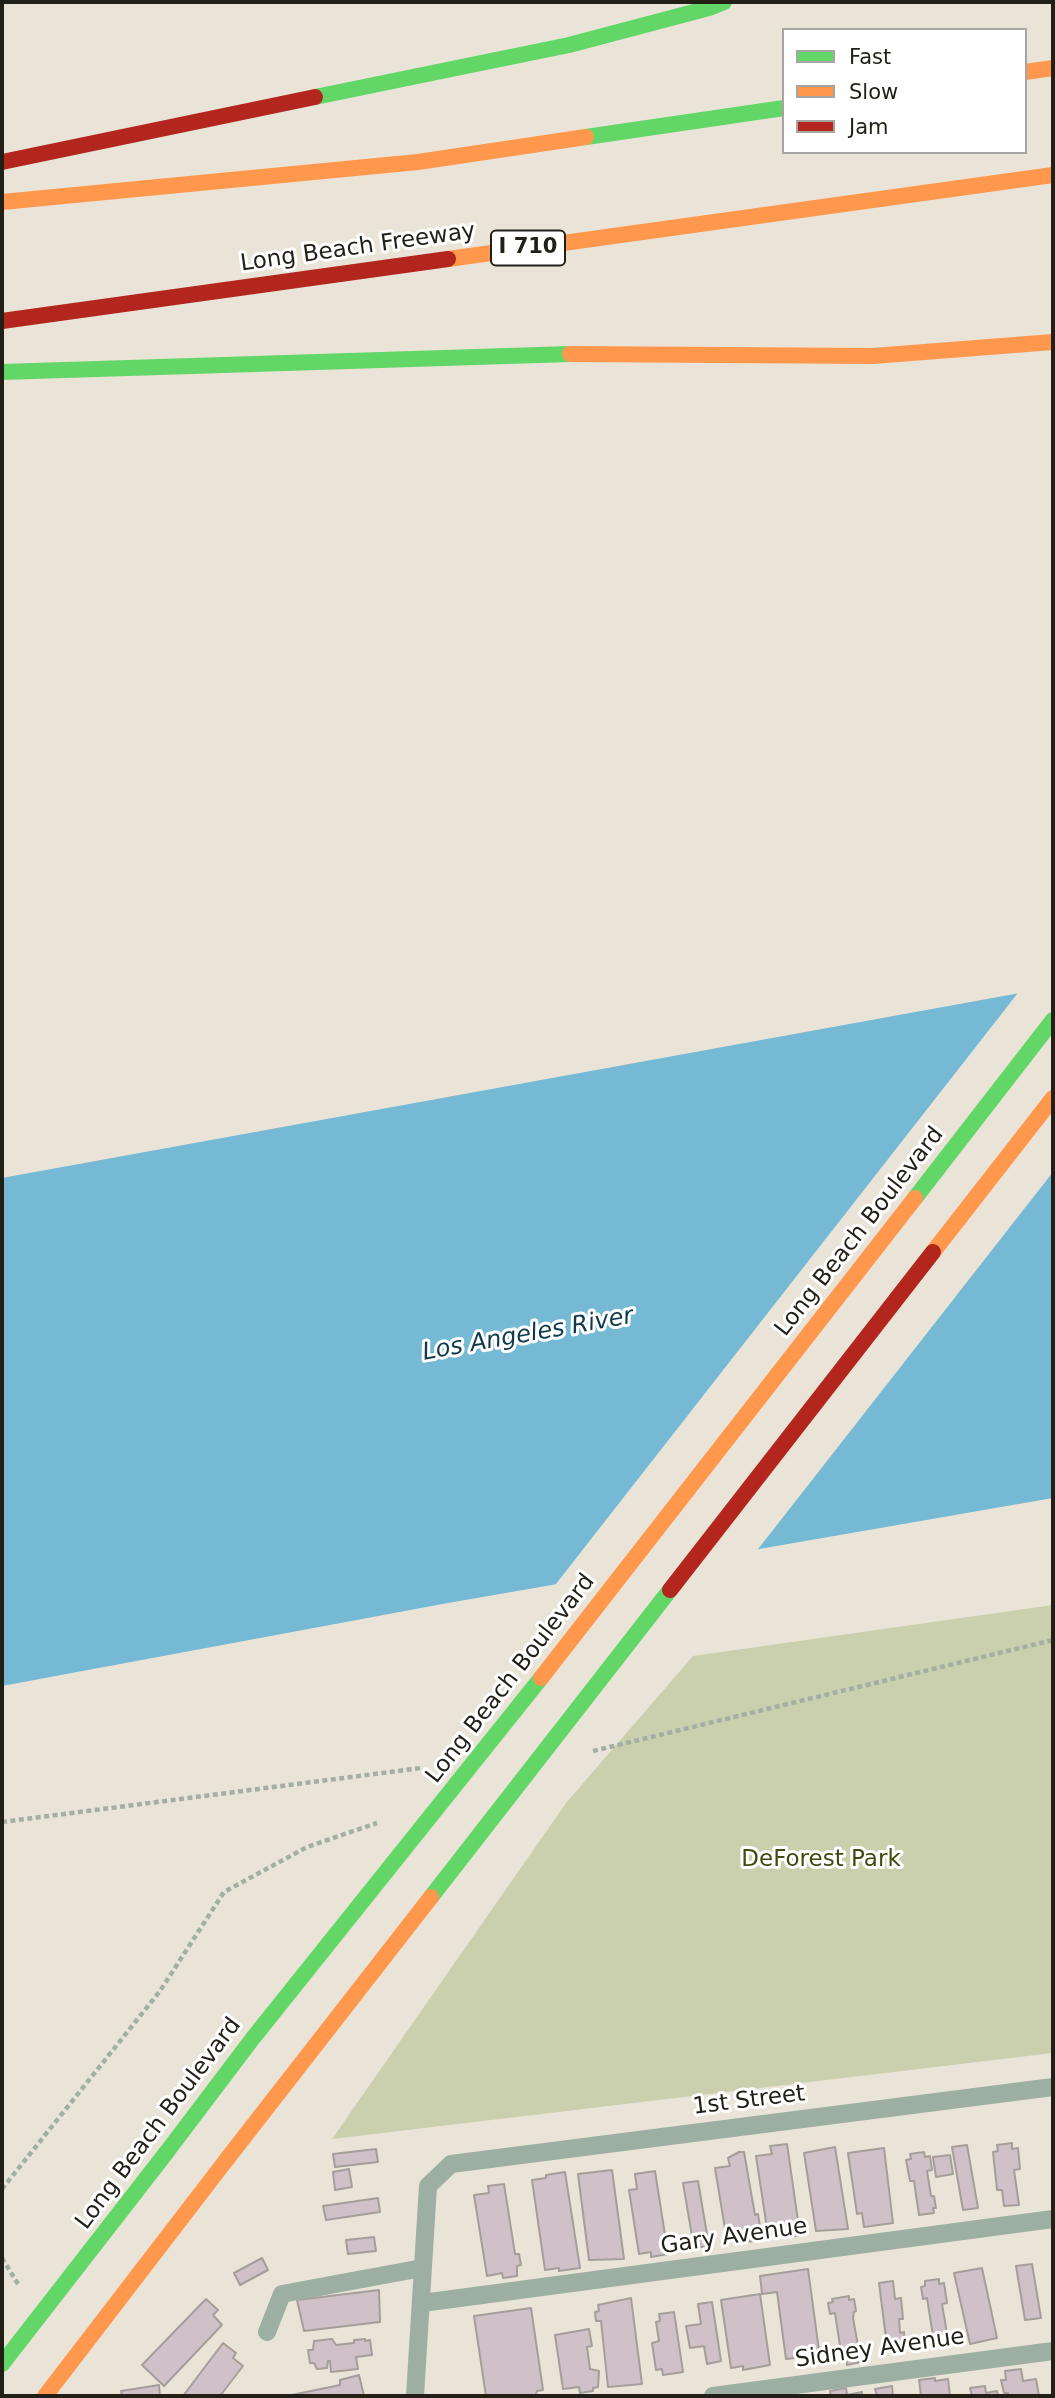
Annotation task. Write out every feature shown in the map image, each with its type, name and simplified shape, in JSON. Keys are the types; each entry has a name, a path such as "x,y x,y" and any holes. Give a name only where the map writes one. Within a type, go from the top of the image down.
{"main road":[{"path":"2,162 569,45 724,2"},
{"path":"1027,72 1053,68"},
{"path":"2,202 418,162 782,108"},
{"name":"Long Beach Freeway","path":"2,321 1053,175"},
{"path":"2,372 584,354 873,356 1053,342"},
{"name":"Long Beach Boulevard","path":"5,2355 166,2153 253,2038 488,1746 1053,1020"},
{"path":"45,2396 1053,1098"}],"lane":[{"name":"1st Street","path":"422,2269 428,2186 452,2164 1053,2087"},
{"name":"Gary Avenue","path":"422,2302 1053,2219"},
{"path":"267,2332 282,2294 422,2269 415,2396"},
{"name":"Sidney Avenue","path":"713,2396 1053,2351"}],"path":[{"path":"2,2189 160,1991 224,1892 307,1847 383,1821"}],"green space":[{"name":"DeForest Park","path":"1053,1605 1053,2053 332,2139 566,1803 693,1656"}],"water":[{"name":"Los Angeles River","path":"1053,987 1053,1498 448,1603 2,1686 2,1178"}],"pier":[{"path":"1053,984 1053,1172 755,1553 552,1589 1021,989"}],"building":[{"path":"1012,2143 1012,2149 1018,2148 1020,2169 1014,2170 1019,2205 1004,2206 1002,2190 997,2190 993,2152 998,2151 997,2145"},
{"path":"787,2144 800,2235 785,2238 784,2232 768,2235 756,2156 772,2154 770,2146"},
{"path":"967,2145 978,2208 963,2210 952,2147"},
{"path":"835,2147 848,2229 816,2231 804,2153"},
{"path":"884,2148 893,2223 864,2227 862,2213 857,2214 848,2153"},
{"path":"376,2149 378,2162 335,2167 333,2154"},
{"path":"744,2152 755,2215 758,2214 761,2233 758,2233 759,2240 741,2243 740,2239 727,2241 715,2168 730,2166 728,2158"},
{"path":"924,2152 925,2157 930,2156 932,2170 927,2171 936,2208 933,2208 934,2213 919,2215 914,2181 910,2181 906,2160 911,2159 910,2154"},
{"path":"950,2155 953,2174 936,2177 933,2157"},
{"path":"349,2169 352,2187 335,2190 333,2172"},
{"path":"612,2170 624,2259 589,2260 578,2174"},
{"path":"655,2171 668,2254 651,2257 651,2252 639,2254 629,2190 637,2189 635,2174"},
{"path":"565,2172 580,2268 545,2270 532,2180"},
{"path":"698,2181 709,2246 694,2248 683,2183"},
{"path":"504,2184 515,2254 519,2254 521,2265 517,2266 517,2276 503,2278 502,2273 487,2276 474,2195 489,2193 488,2186"},
{"path":"378,2198 380,2212 326,2220 323,2206"},
{"path":"374,2237 376,2251 348,2254 346,2240"},
{"path":"262,2258 268,2270 240,2285 234,2273"},
{"path":"1032,2264 1041,2318 1025,2320 1016,2266"},
{"path":"982,2268 997,2338 970,2344 954,2273"},
{"path":"808,2269 820,2358 819,2361 804,2363 803,2357 786,2359 777,2292 762,2294 760,2276"},
{"path":"939,2279 939,2284 944,2283 947,2303 942,2304 947,2333 933,2336 927,2298 923,2299 921,2287 925,2286 925,2281"},
{"path":"893,2281 895,2299 901,2298 903,2319 899,2319 900,2333 904,2332 905,2342 902,2342 902,2345 887,2346 879,2283"},
{"path":"379,2290 380,2322 304,2331 297,2300"},
{"path":"760,2294 770,2365 743,2370 743,2366 731,2368 721,2300"},
{"path":"849,2296 849,2300 854,2299 856,2311 853,2318 861,2362 847,2365 846,2358 842,2359 835,2313 830,2314 828,2303 833,2302 832,2299"},
{"path":"631,2298 642,2384 608,2387 601,2321 596,2321 595,2312 599,2311 598,2305"},
{"path":"206,2299 218,2310 213,2315 222,2325 164,2386 142,2365"},
{"path":"712,2302 721,2361 707,2364 704,2346 690,2348 686,2326 701,2324 698,2304"},
{"path":"531,2308 543,2390 537,2391 535,2396 486,2396 474,2316"},
{"path":"674,2312 683,2372 663,2375 662,2369 656,2370 652,2343 659,2341 656,2322 660,2321 659,2314"},
{"path":"589,2329 592,2346 587,2347 590,2369 599,2371 598,2387 593,2388 593,2391 580,2393 579,2387 563,2389 555,2335"},
{"path":"332,2339 336,2345 354,2343 354,2340 370,2340 372,2355 356,2357 358,2369 331,2372 328,2361 327,2368 317,2369 314,2363 310,2363 308,2350 313,2350 314,2341"},
{"path":"223,2343 236,2353 233,2358 243,2366 220,2396 183,2396"},
{"path":"1021,2369 1023,2381 1036,2379 1039,2396 1009,2396 1004,2393 1001,2380 1006,2380 1005,2371"},
{"path":"359,2375 364,2396 287,2396 340,2385 340,2380"},
{"path":"935,2378 935,2381 948,2379 950,2396 921,2396 919,2380"},
{"path":"159,2385 160,2396 122,2396 121,2391"},
{"path":"892,2386 893,2396 877,2396 875,2389"},
{"path":"985,2386 986,2393 997,2391 998,2396 972,2396 970,2388"},
{"path":"846,2388 847,2395 862,2392 862,2396 831,2396 830,2391"}],"traffic: fast":[{"path":"315,97 569,45 724,2"},
{"path":"586,137 782,108"},
{"path":"2,372 570,354"},
{"path":"915,1198 1053,1020"},
{"path":"431,1897 670,1590"},
{"path":"166,2153 253,2038 541,1678"},
{"path":"2,2364 166,2153"}],"traffic: slow":[{"path":"1027,72 1053,68"},
{"path":"2,202 418,162 586,137"},
{"path":"448,259 1053,175"},
{"path":"570,354 873,356 1053,342"},
{"path":"933,1252 1053,1098"},
{"path":"541,1678 915,1198"},
{"path":"227,2159 431,1897"},
{"path":"45,2396 227,2159"}],"traffic: jam":[{"path":"2,162 315,97"},
{"path":"2,321 448,259"},
{"path":"670,1590 933,1252"}]}
